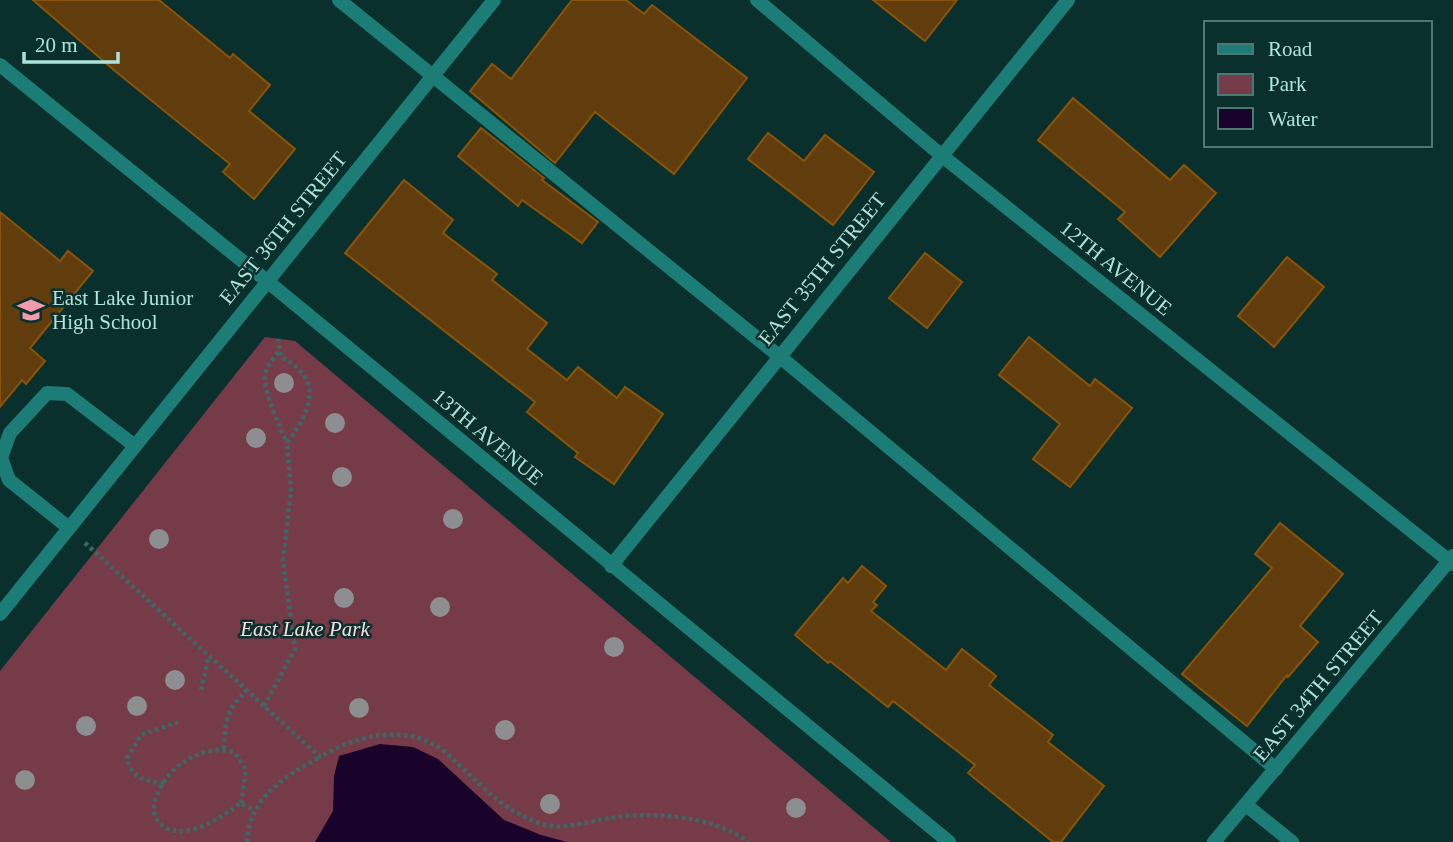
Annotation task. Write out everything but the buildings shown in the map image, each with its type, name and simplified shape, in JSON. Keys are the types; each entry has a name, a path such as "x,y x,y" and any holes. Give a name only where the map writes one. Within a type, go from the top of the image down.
{"street":[{"path":"339,0 779,356 1276,769"},
{"name":"EAST 36TH STREET","path":"0,614 494,0"},
{"name":"12TH AVENUE","path":"757,0 941,155 1452,561"},
{"name":"EAST 35TH STREET","path":"611,566 1068,0"},
{"name":"13TH AVENUE","path":"0,65 949,842"},
{"path":"69,528 9,480 1,458 10,433 47,393 67,394 135,446"},
{"name":"EAST 34TH STREET","path":"1214,842 1452,561"},
{"path":"1246,805 1292,842"}],"path":[{"path":"278,339 281,357 291,362 304,376 311,400 304,421 288,443"},
{"path":"264,706 295,649 283,561 290,490 288,443 274,414 264,379 267,367 279,351"},
{"path":"69,528 320,757"},
{"path":"201,690 209,655"},
{"path":"224,749 226,720 230,708 247,690"},
{"path":"164,784 136,776 130,770 127,758 141,735 178,722"},
{"path":"247,842 253,810 288,774 341,744 371,736 401,734 428,741 443,750 497,801 545,826 577,824 613,817 663,816 712,823 737,833 748,842"},
{"path":"224,749 235,753 246,770 241,803 197,830 179,833 167,830 158,822 154,805 164,784 180,765 194,756 224,749"},
{"path":"241,803 253,810"}],"green space":[{"name":"East Lake Park","path":"265,337 295,341 891,842 0,842 0,671"}],"water":[{"path":"380,744 413,747 438,759 504,820 567,842 315,842 333,811 334,776 339,756"}],"place":[{"name":"East Lake Junior High School","path":"31,310"}]}
